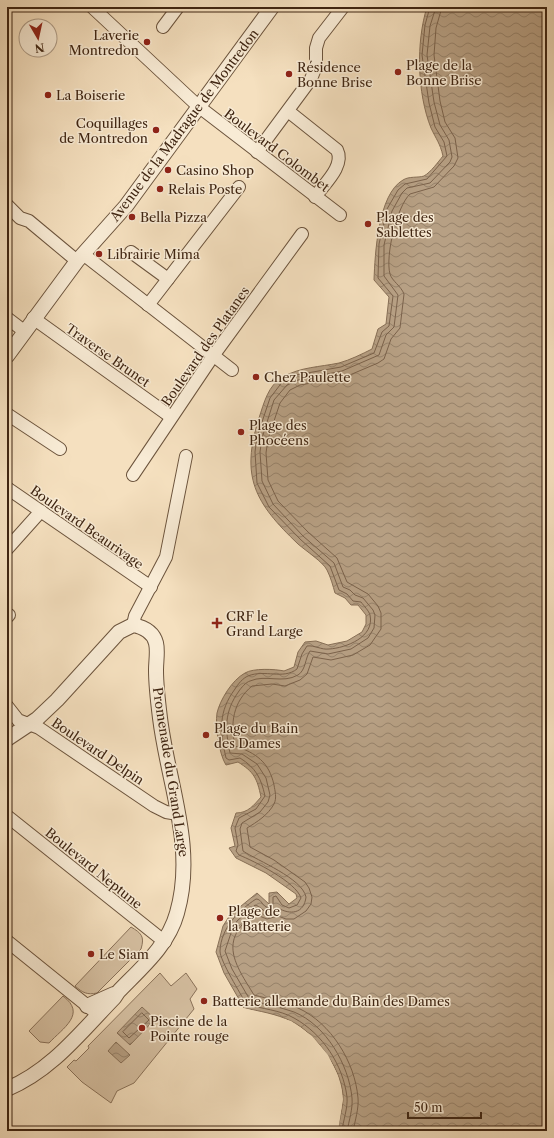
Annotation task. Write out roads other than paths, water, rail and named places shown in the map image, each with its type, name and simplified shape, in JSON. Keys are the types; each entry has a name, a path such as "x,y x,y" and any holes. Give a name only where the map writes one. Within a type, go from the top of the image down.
{"street":[{"name":"Boulevard Colombet","path":"92,7 198,106 340,215"},
{"path":"162,27 178,7"},
{"name":"Avenue de la Madrague de Montredon","path":"8,353 80,257 126,206 272,7"},
{"path":"257,152 311,79 316,66 316,48 319,38 343,7"},
{"path":"288,111 337,150 340,155 339,164 315,197"},
{"path":"148,305 239,187"},
{"path":"7,205 20,218 29,221 148,305 232,370"},
{"name":"Boulevard des Platanes","path":"133,475 213,356 302,234"},
{"path":"131,252 168,279"},
{"path":"7,318 24,331"},
{"name":"Traverse Brunet","path":"33,318 167,414"},
{"path":"7,414 60,450"},
{"path":"7,739 29,724 57,700 119,632 133,625 135,616 166,557 186,456"},
{"name":"Boulevard Beaurivage","path":"7,488 151,588"},
{"path":"7,549 41,511"},
{"name":"Promenade du Grand Large","path":"7,1089 31,1078 50,1064 92,1010 118,992 165,942 172,930 178,913 185,869 183,840 160,719 156,672 156,642 147,630 133,625"},
{"name":"Boulevard Delpin","path":"7,706 18,720 39,728 154,806 166,812 178,814"},
{"name":"Boulevard Neptune","path":"7,816 165,942"},
{"path":"7,941 92,1010"}],"water":[{"path":"427,7 547,7 547,1131 338,1131 343,1101 342,1090 334,1066 327,1055 310,1034 291,1021 274,1015 244,1008 224,973 216,952 223,926 230,915 257,893 269,904 269,893 277,892 289,904 297,898 296,894 266,873 236,858 229,848 235,846 231,828 236,813 244,812 253,806 261,797 256,780 248,769 238,762 226,765 218,740 217,713 221,702 231,685 245,673 249,671 270,669 284,671 294,667 298,652 305,642 316,641 328,645 347,641 362,632 366,624 366,615 358,605 351,605 345,598 335,593 330,576 325,567 283,529 262,502 255,488 252,473 251,457 253,439 265,401 270,390 278,380 296,371 352,359 372,349 378,329 386,324 389,297 374,280 375,255 383,211 388,198 395,187 405,179 424,176 443,156 426,114 421,84 421,36"},
{"path":"142,1007 155,1019 130,1045 117,1033"},
{"path":"116,1042 130,1055 121,1063 108,1051"}],"place":[{"name":"Laverie Montredon","path":"147,42"},
{"name":"Plage de la Bonne Brise","path":"398,72"},
{"name":"Résidence Bonne Brise","path":"289,74"},
{"name":"La Boiserie","path":"48,95"},
{"name":"Coquillages de Montredon","path":"156,130"},
{"name":"Casino Shop","path":"168,170"},
{"name":"Relais Poste","path":"160,189"},
{"name":"Bella Pizza","path":"132,217"},
{"name":"Plage des Sablettes","path":"368,224"},
{"name":"Librairie Mima","path":"99,254"},
{"name":"Chez Paulette","path":"256,377"},
{"name":"Plage des Phocéens","path":"241,432"},
{"name":"CRF le Grand Large","path":"217,623"},
{"name":"Plage du Bain des Dames","path":"206,735"},
{"name":"Plage de la Batterie","path":"220,918"},
{"name":"Le Siam","path":"91,954"},
{"name":"Batterie allemande du Bain des Dames","path":"204,1001"},
{"name":"Piscine de la Pointe rouge","path":"142,1028"}]}
